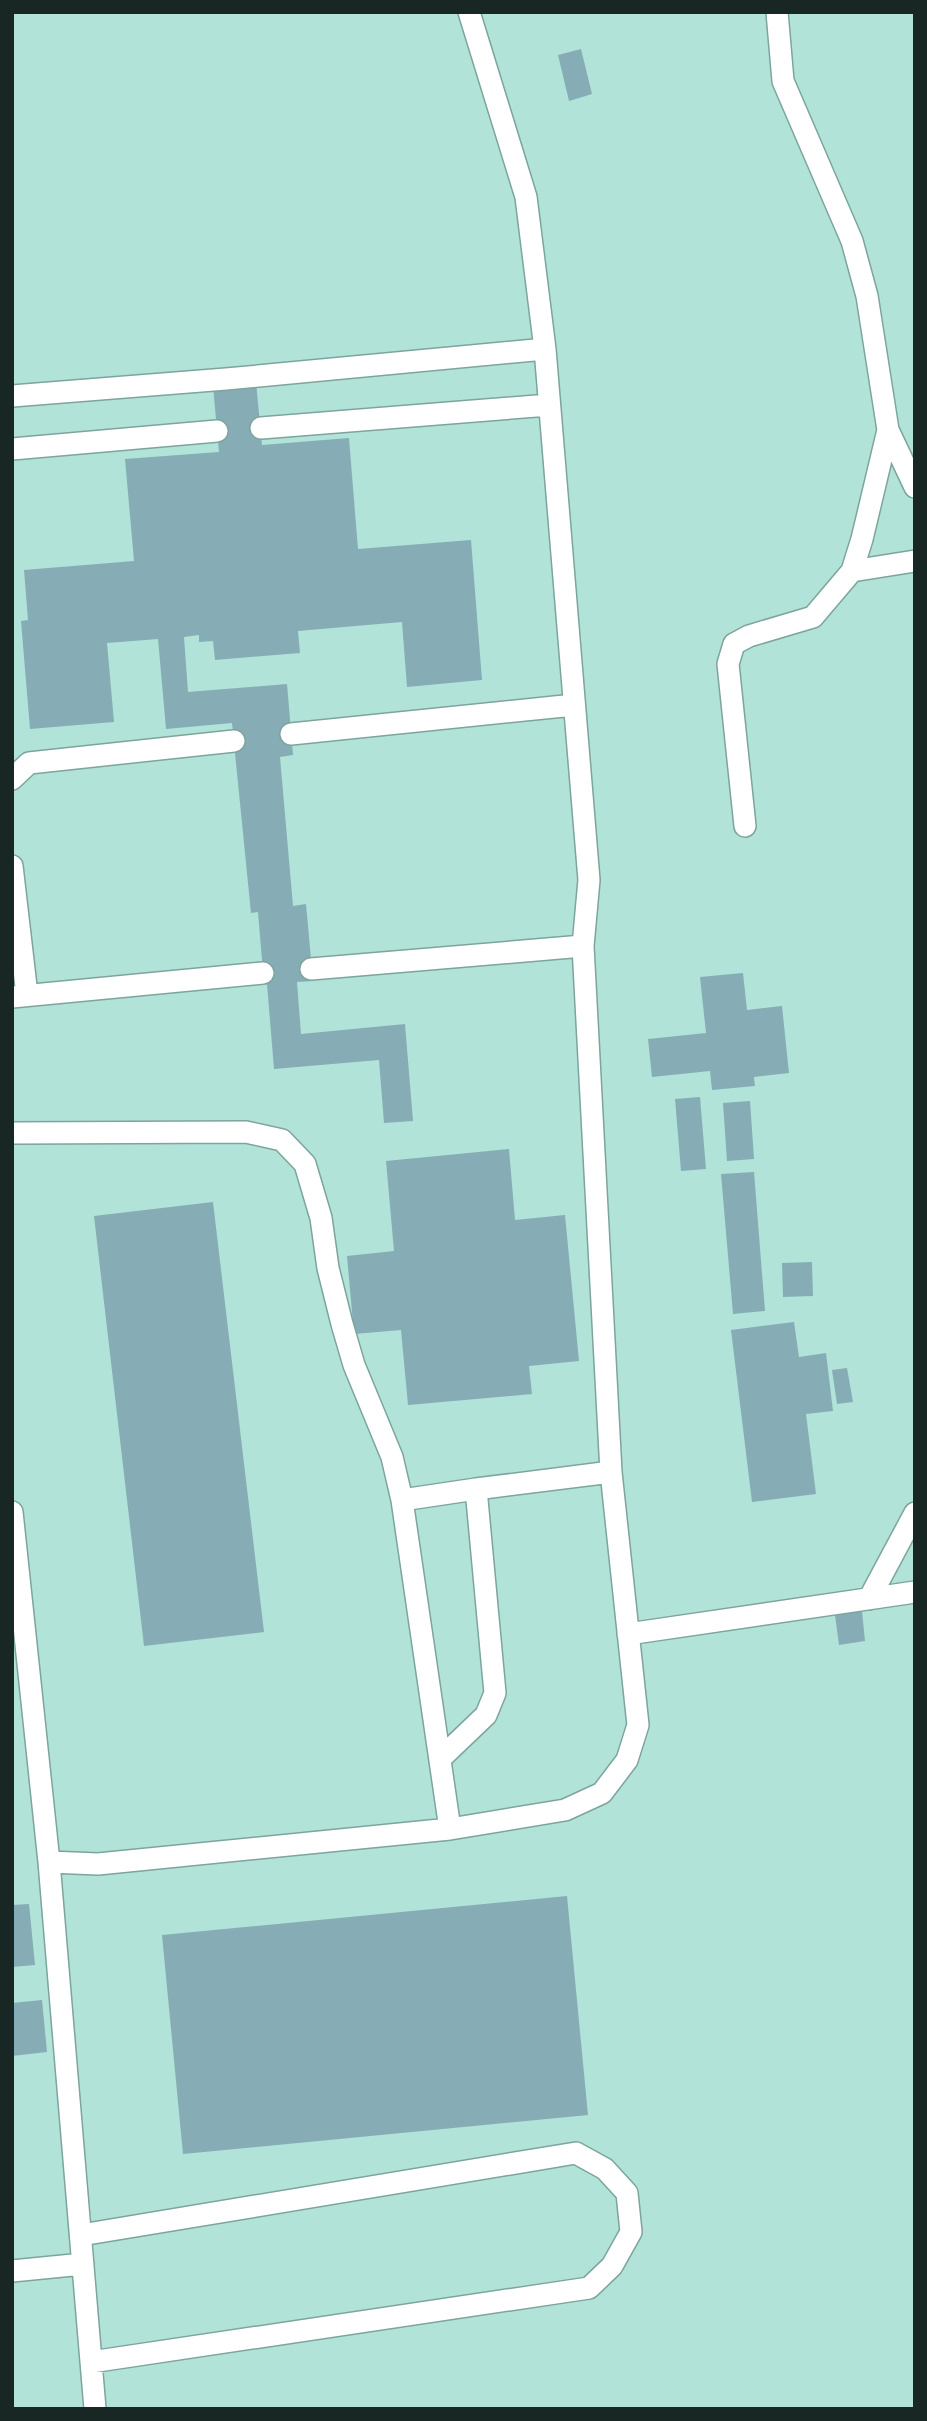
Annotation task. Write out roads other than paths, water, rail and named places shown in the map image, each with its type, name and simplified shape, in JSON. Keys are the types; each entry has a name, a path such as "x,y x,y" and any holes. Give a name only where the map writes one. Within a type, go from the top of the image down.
{"lane":[{"path":"49,1862 98,1864 450,1829 565,1810 602,1793 626,1760 638,1724 611,1472 583,946 589,880 545,349 526,197 469,12"},
{"path":"777,12 783,81 852,241 867,296 888,430 915,487"},
{"path":"12,396 545,349"},
{"path":"261,428 549,405"},
{"path":"745,826 728,664 734,644 749,636 813,617 852,571 888,430"},
{"path":"12,449 217,431"},
{"path":"852,571 915,561"},
{"path":"291,734 574,705"},
{"path":"12,779 29,763 234,741"},
{"path":"12,866 19,996 263,973"},
{"path":"311,969 583,946"},
{"path":"12,1133 246,1132 282,1140 305,1164 321,1218 328,1268 342,1324 354,1365 391,1457 402,1500 450,1829"},
{"path":"402,1500 611,1472"},
{"path":"440,1759 486,1715 495,1693 476,1489"},
{"path":"12,1512 21,1679 49,1862 95,2409"},
{"path":"869,1599 915,1513"},
{"path":"628,1634 915,1592"},
{"path":"81,2235 576,2153 605,2169 627,2193 632,2232 612,2266 589,2288 91,2362"},
{"path":"12,2271 83,2264"}]}
